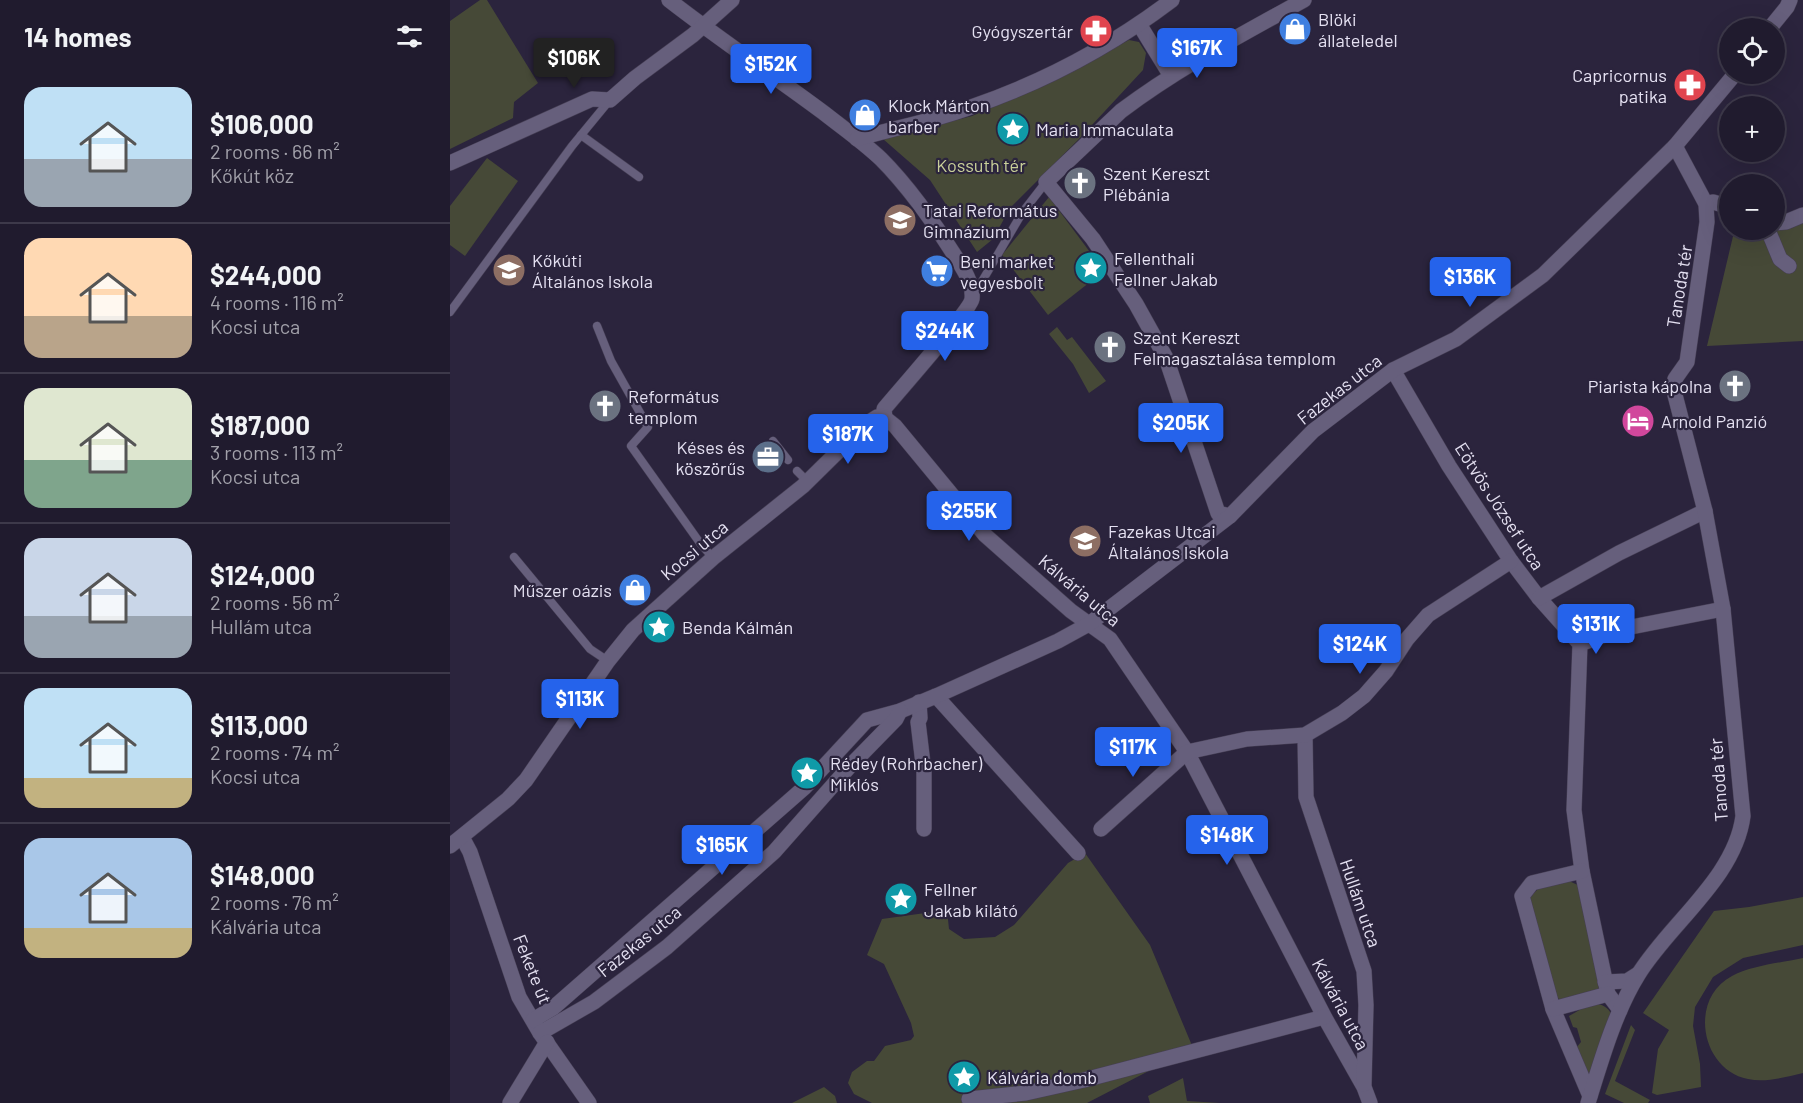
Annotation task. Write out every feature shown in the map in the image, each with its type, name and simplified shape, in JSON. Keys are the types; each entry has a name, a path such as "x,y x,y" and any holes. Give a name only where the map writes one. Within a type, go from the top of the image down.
{"street":[{"path":"669,0 703,27 788,86 881,159 932,222 962,268 972,298 957,322 884,409 885,418"},
{"path":"450,163 592,99 610,100 635,78 703,27 732,0"},
{"path":"856,139 969,108 1032,84 1089,56 1140,24 1172,0"},
{"path":"1230,516 1218,513 1166,358 1136,304 1094,239 1046,182 1120,111 1171,76 1224,44 1304,0"},
{"path":"1778,18 1790,0"},
{"path":"1140,24 1171,76"},
{"name":"Fazekas utca","path":"540,1032 553,1008 805,787 867,720 900,711 936,696 1058,641 1089,624 1230,516 1313,431 1393,370 1456,339 1543,275 1675,146 1727,84"},
{"name":"Tanoda tér","path":"1620,1010 1638,974 1716,876 1736,845 1743,816 1723,609 1705,511 1675,395 1675,379 1687,362 1707,222 1706,204 1675,146"},
{"path":"1706,204 1713,202 1719,204"},
{"path":"1785,222 1803,215"},
{"path":"1772,240 1780,259 1789,266"},
{"name":"Eötvös József utca","path":"1393,370 1449,466 1510,561 1580,644"},
{"name":"Kocsi utca","path":"456,842 508,799 526,780 608,661 633,630 802,476 866,424 877,417 885,418"},
{"name":"Kálvária utca","path":"885,418 895,426 985,535 1071,611 1110,639 1187,752 1324,1017 1364,1087 1370,1103"},
{"path":"1539,598 1619,553 1705,511"},
{"path":"1101,829 1187,752 1247,739 1305,735 1342,713 1364,696 1386,671 1407,639 1428,615 1510,561"},
{"path":"1589,1100 1620,1010 1607,988 1582,871 1574,810 1580,644 1621,629 1723,609"},
{"path":"936,696 1078,854"},
{"path":"919,702 918,722 924,772 924,829"},
{"name":"Fazekas utca","path":"540,1032 594,1002 667,947 765,860 896,719 900,711"},
{"name":"Hullám utca","path":"1305,735 1306,797 1364,971 1366,1005 1364,1087"},
{"name":"Fekete út","path":"456,842 470,852 519,997 589,1103"},
{"path":"1582,871 1532,883 1522,896 1553,1009 1589,1100"},
{"path":"1553,1009 1628,981 1638,974"},
{"path":"969,1099 1026,1093 1084,1080 1324,1017"},
{"path":"510,1103 540,1032"}],"lane":[{"path":"450,312 580,135 610,100"},
{"path":"580,135 639,177"},
{"path":"972,298 1022,213 1046,182"},
{"path":"597,326 611,361 648,427 631,446 699,543 713,558"},
{"path":"773,441 788,460"},
{"path":"514,557 590,649 608,661"}],"green space":[{"path":"480,0 487,0 538,83 514,102 513,118 450,149 450,21"},
{"name":"Kossuth tér","path":"1129,40 1139,42 1146,53 1143,70 1079,139 1010,208 993,239 977,252 930,180 883,139 972,116 1055,79"},
{"path":"487,158 518,181 465,256 450,245 450,206"},
{"path":"1049,197 1104,271 1048,315 1002,255"},
{"path":"1803,221 1803,341 1707,346 1732,240 1785,240 1785,227"},
{"path":"1057,327 1067,340 1072,337 1106,381 1089,393 1073,364 1049,334"},
{"path":"1085,853 1150,945 1193,1048 1087,1103 872,1103 854,1094 848,1083 852,1072 867,1061 874,1061 885,1046 911,1040 914,1036 911,1023 884,964 867,955 882,919 947,910 949,929 964,939 995,937 1014,925 1068,863"},
{"path":"1569,881 1580,886 1601,985 1596,992 1560,1000 1557,997 1530,907 1530,897 1538,889"},
{"path":"1803,897 1803,945 1743,958 1713,977 1695,1007 1693,1026 1700,1064 1701,1087 1657,1095 1652,1093 1658,1049 1669,1030 1643,1013 1714,911"},
{"path":"1803,958 1803,1073 1762,1080 1748,1079 1732,1073 1719,1062 1711,1049 1706,1033 1705,1016 1709,1001 1718,987 1740,972"},
{"path":"1590,1004 1603,1006 1612,1015 1589,1076 1576,1048 1581,1042 1577,1028 1573,1027 1569,1016"},
{"path":"1631,1025 1635,1030 1615,1081 1650,1100 1648,1103 1624,1103 1605,1094"},
{"path":"1183,1078 1187,1101 1220,1103 1150,1103 1148,1096"},
{"path":"824,1087 835,1096 837,1103 792,1103"}],"place":[{"name":"Blöki állateledel","path":"1295,29"},
{"name":"Gyógyszertár","path":"1096,31"},
{"name":"Capricornus patika","path":"1690,85"},
{"name":"Klock Márton barber","path":"865,115"},
{"name":"Maria Immaculata","path":"1013,129"},
{"name":"Szent Kereszt Plébánia","path":"1080,183"},
{"name":"Tatai Református Gimnázium","path":"900,220"},
{"name":"Fellenthali Fellner Jakab","path":"1091,268"},
{"name":"Kőkúti Általános Iskola","path":"509,270"},
{"name":"Beni market vegyesbolt","path":"937,271"},
{"name":"Szent Kereszt Felmagasztalása templom","path":"1110,347"},
{"name":"Piarista kápolna","path":"1735,386"},
{"name":"Református templom","path":"605,406"},
{"name":"Arnold Panzió","path":"1638,421"},
{"name":"Késes és köszörűs","path":"768,457"},
{"name":"Fazekas Utcai Általános Iskola","path":"1085,541"},
{"name":"Műszer oázis","path":"635,590"},
{"name":"Benda Kálmán","path":"659,627"},
{"name":"Rédey (Rohrbacher) Miklós","path":"807,773"},
{"name":"Fellner Jakab kilátó","path":"901,899"},
{"name":"Kálvária domb","path":"964,1077"}]}
